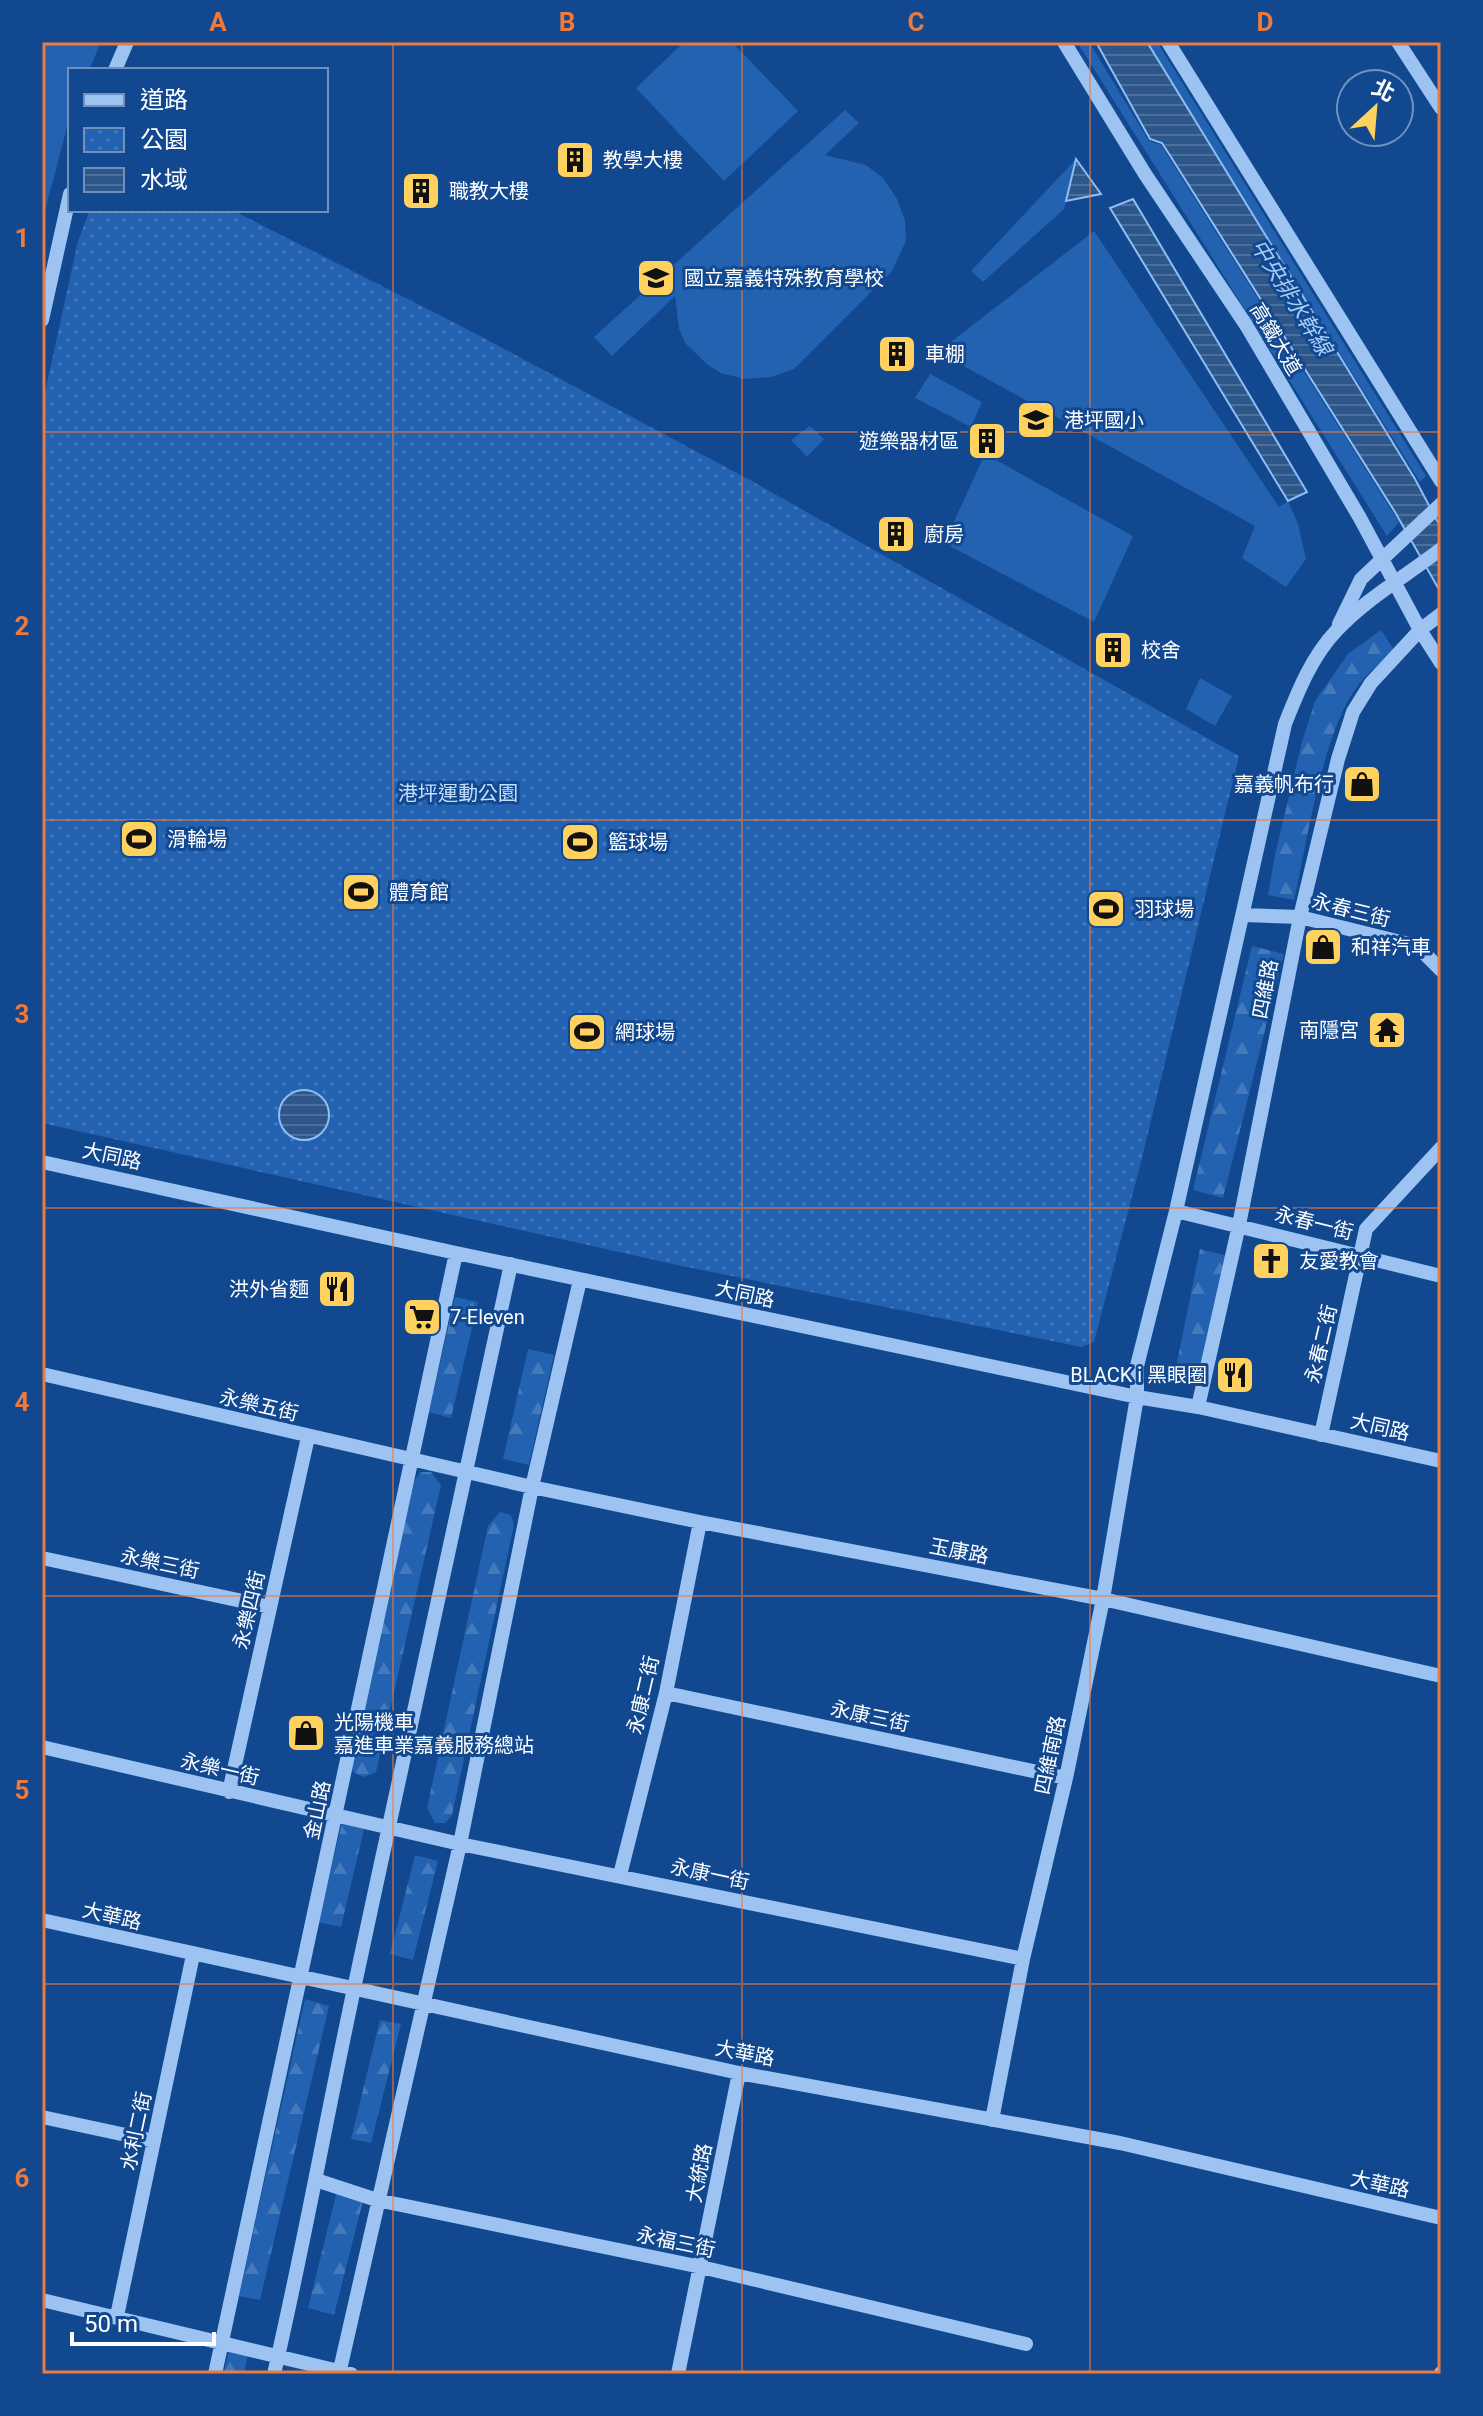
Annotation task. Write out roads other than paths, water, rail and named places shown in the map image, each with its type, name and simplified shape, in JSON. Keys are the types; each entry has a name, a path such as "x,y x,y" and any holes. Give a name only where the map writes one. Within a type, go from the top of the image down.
{"street":[{"path":"116,68 127,42"},
{"name":"高鐵大道","path":"1064,42 1145,174 1246,325 1441,663"},
{"path":"1168,42 1441,481"},
{"path":"1398,42 1441,108"},
{"path":"42,320 68,203"},
{"name":"四維路","path":"1137,1397 1137,1366 1176,1211 1285,724 1302,681 1336,632 1361,579 1441,504"},
{"name":"四維路","path":"1336,632 1441,549"},
{"name":"四維路","path":"1198,1407 1239,1225 1300,917 1338,759 1353,712 1371,683 1420,630 1438,616"},
{"name":"永春三街","path":"1243,915 1300,917 1417,946 1441,970"},
{"name":"永春二街","path":"1321,1435 1366,1229 1441,1148"},
{"name":"大同路","path":"42,1162 580,1280 1137,1397 1198,1407 1441,1461"},
{"name":"永春一街","path":"1176,1211 1441,1276"},
{"name":"金山路","path":"215,2374 456,1253"},
{"path":"274,2374 511,1264"},
{"path":"42,2300 343,2373 377,2200 460,1844 532,1487 580,1280"},
{"name":"永樂五街","path":"42,1374 468,1472"},
{"name":"四維南路","path":"992,2120 1023,1959 1066,1778 1103,1599 1137,1397"},
{"name":"永樂四街","path":"229,1792 308,1437"},
{"name":"玉康路","path":"468,1472 700,1522 1103,1599 1441,1676"},
{"name":"永康二街","path":"620,1875 666,1693 700,1522"},
{"name":"永樂三街","path":"42,1558 270,1607"},
{"name":"永康三街","path":"666,1693 1066,1778"},
{"name":"永樂一街","path":"42,1747 389,1827"},
{"name":"永康一街","path":"389,1827 1023,1959"},
{"name":"大華路","path":"42,1920 739,2073 1120,2143 1441,2218"},
{"name":"水利二街","path":"117,2316 193,1955"},
{"name":"大統路","path":"678,2374 739,2073"},
{"path":"42,2117 154,2141"},
{"name":"永福三街","path":"316,2180 377,2200 701,2267 1026,2344"}],"water":[{"name":"中央排水幹線","path":"1096,42 1147,42 1415,479 1441,528 1441,593 1395,512 1171,157 1162,143 1150,139"},
{"path":"1076,159 1101,194 1066,201"},
{"path":"1133,199 1307,492 1288,501 1110,208"},
{"path":"304,1090 322,1097 329,1115 322,1133 304,1140 286,1133 279,1115 286,1097"}],"place":[{"name":"教學大樓","path":"575,160"},
{"name":"職教大樓","path":"421,191"},
{"name":"國立嘉義特殊教育學校","path":"656,278"},
{"name":"車棚","path":"897,354"},
{"name":"港坪國小","path":"1036,420"},
{"name":"遊樂器材區","path":"987,441"},
{"name":"廚房","path":"896,534"},
{"name":"校舍","path":"1113,650"},
{"name":"嘉義帆布行","path":"1362,784"},
{"name":"滑輪場","path":"139,839"},
{"name":"籃球場","path":"580,842"},
{"name":"體育館","path":"361,892"},
{"name":"羽球場","path":"1106,909"},
{"name":"和祥汽車","path":"1323,947"},
{"name":"南隱宮","path":"1387,1030"},
{"name":"網球場","path":"587,1032"},
{"name":"友愛教會","path":"1271,1261"},
{"name":"洪外省麵","path":"337,1289"},
{"name":"7-Eleven","path":"422,1317"},
{"name":"BLACK i 黑眼圈","path":"1235,1375"},
{"name":"光陽機車 嘉進車業嘉義服務總站","path":"306,1733"}],"park label":[{"name":"港坪運動公園","path":"458,793"}]}
